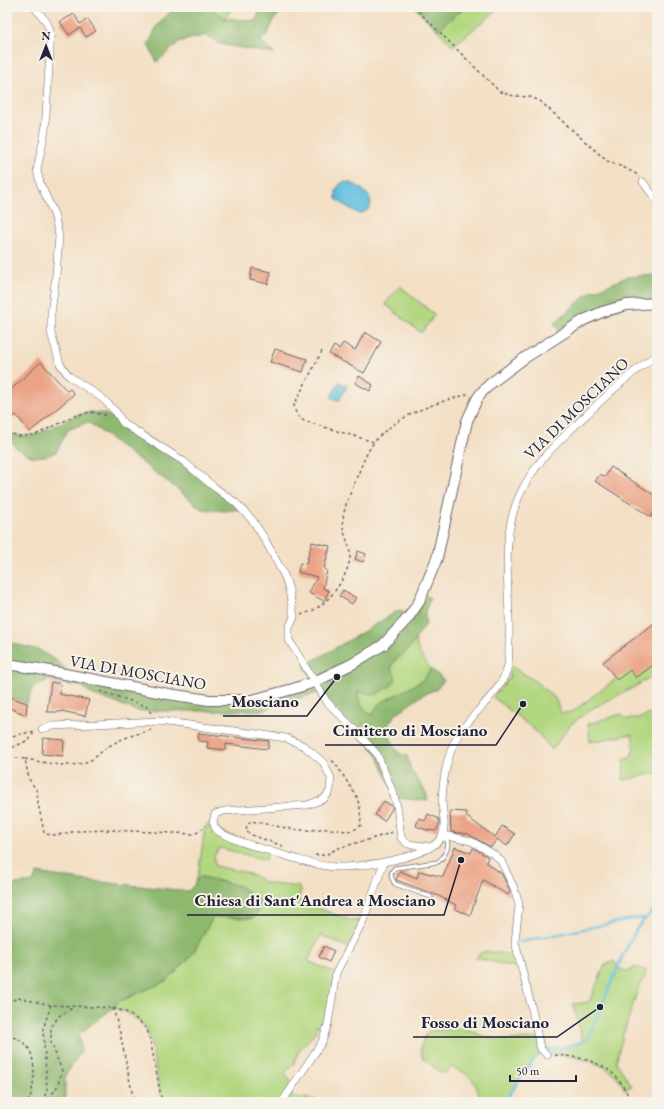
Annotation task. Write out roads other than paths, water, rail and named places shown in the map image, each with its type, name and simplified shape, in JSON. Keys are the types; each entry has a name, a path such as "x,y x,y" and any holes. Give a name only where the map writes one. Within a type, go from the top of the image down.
{"main road":[{"name":"VIA DI MOSCIANO","path":"7,664 168,694 209,700 252,700 314,682 352,664 383,645 408,618 419,602 437,558 467,421 477,399 482,392 491,383 526,357 584,320 602,312 626,305 657,303"}],"street":[{"path":"34,7 46,21 50,30 45,131 37,170 40,183 54,214 59,236 51,314 51,333 60,364 69,376 102,398 116,412 123,423 183,461 236,503 253,521 285,577 289,590 294,617 289,628 289,640 327,702 377,754 397,806 401,838 408,844 430,847"},
{"path":"643,182 657,201"},
{"name":"VIA DI MOSCIANO","path":"442,836 444,825 442,801 446,768 456,739 464,726 497,688 505,675 508,664 509,629 506,567 508,536 513,514 520,495 530,474 545,455 632,372 657,355"},
{"path":"42,729 53,726 159,721 286,738 304,746 324,762 331,778 330,791 324,799 307,805 224,811 215,814 213,822 216,829 246,844 302,860 335,867 384,862 408,857 430,847 442,836 471,841 494,855 501,861 514,888 519,904 515,942 541,1049 547,1055"},
{"path":"282,1102 322,1042 328,1024 336,973 363,921 384,862"}],"lane":[{"path":"431,898 395,884 391,875 392,870 395,868 438,862 442,859 448,847 447,840 442,836"}],"water":[{"path":"344,182 357,186 368,195 371,201 367,211 359,214 336,199 336,191 340,184"},
{"path":"339,382 347,386 339,401 331,397"}],"waterway":[{"path":"505,1102 527,1069 539,1055 551,1050 577,1044 588,1038 623,955 637,928 657,906"},
{"path":"520,942 632,919 646,918"}],"place":[{"name":"Mosciano","path":"337,677"},
{"name":"Cimitero di Mosciano","path":"523,704"},
{"name":"Chiesa di Sant'Andrea a Mosciano","path":"461,860"},
{"name":"Fosso di Mosciano","path":"600,1007"}]}
